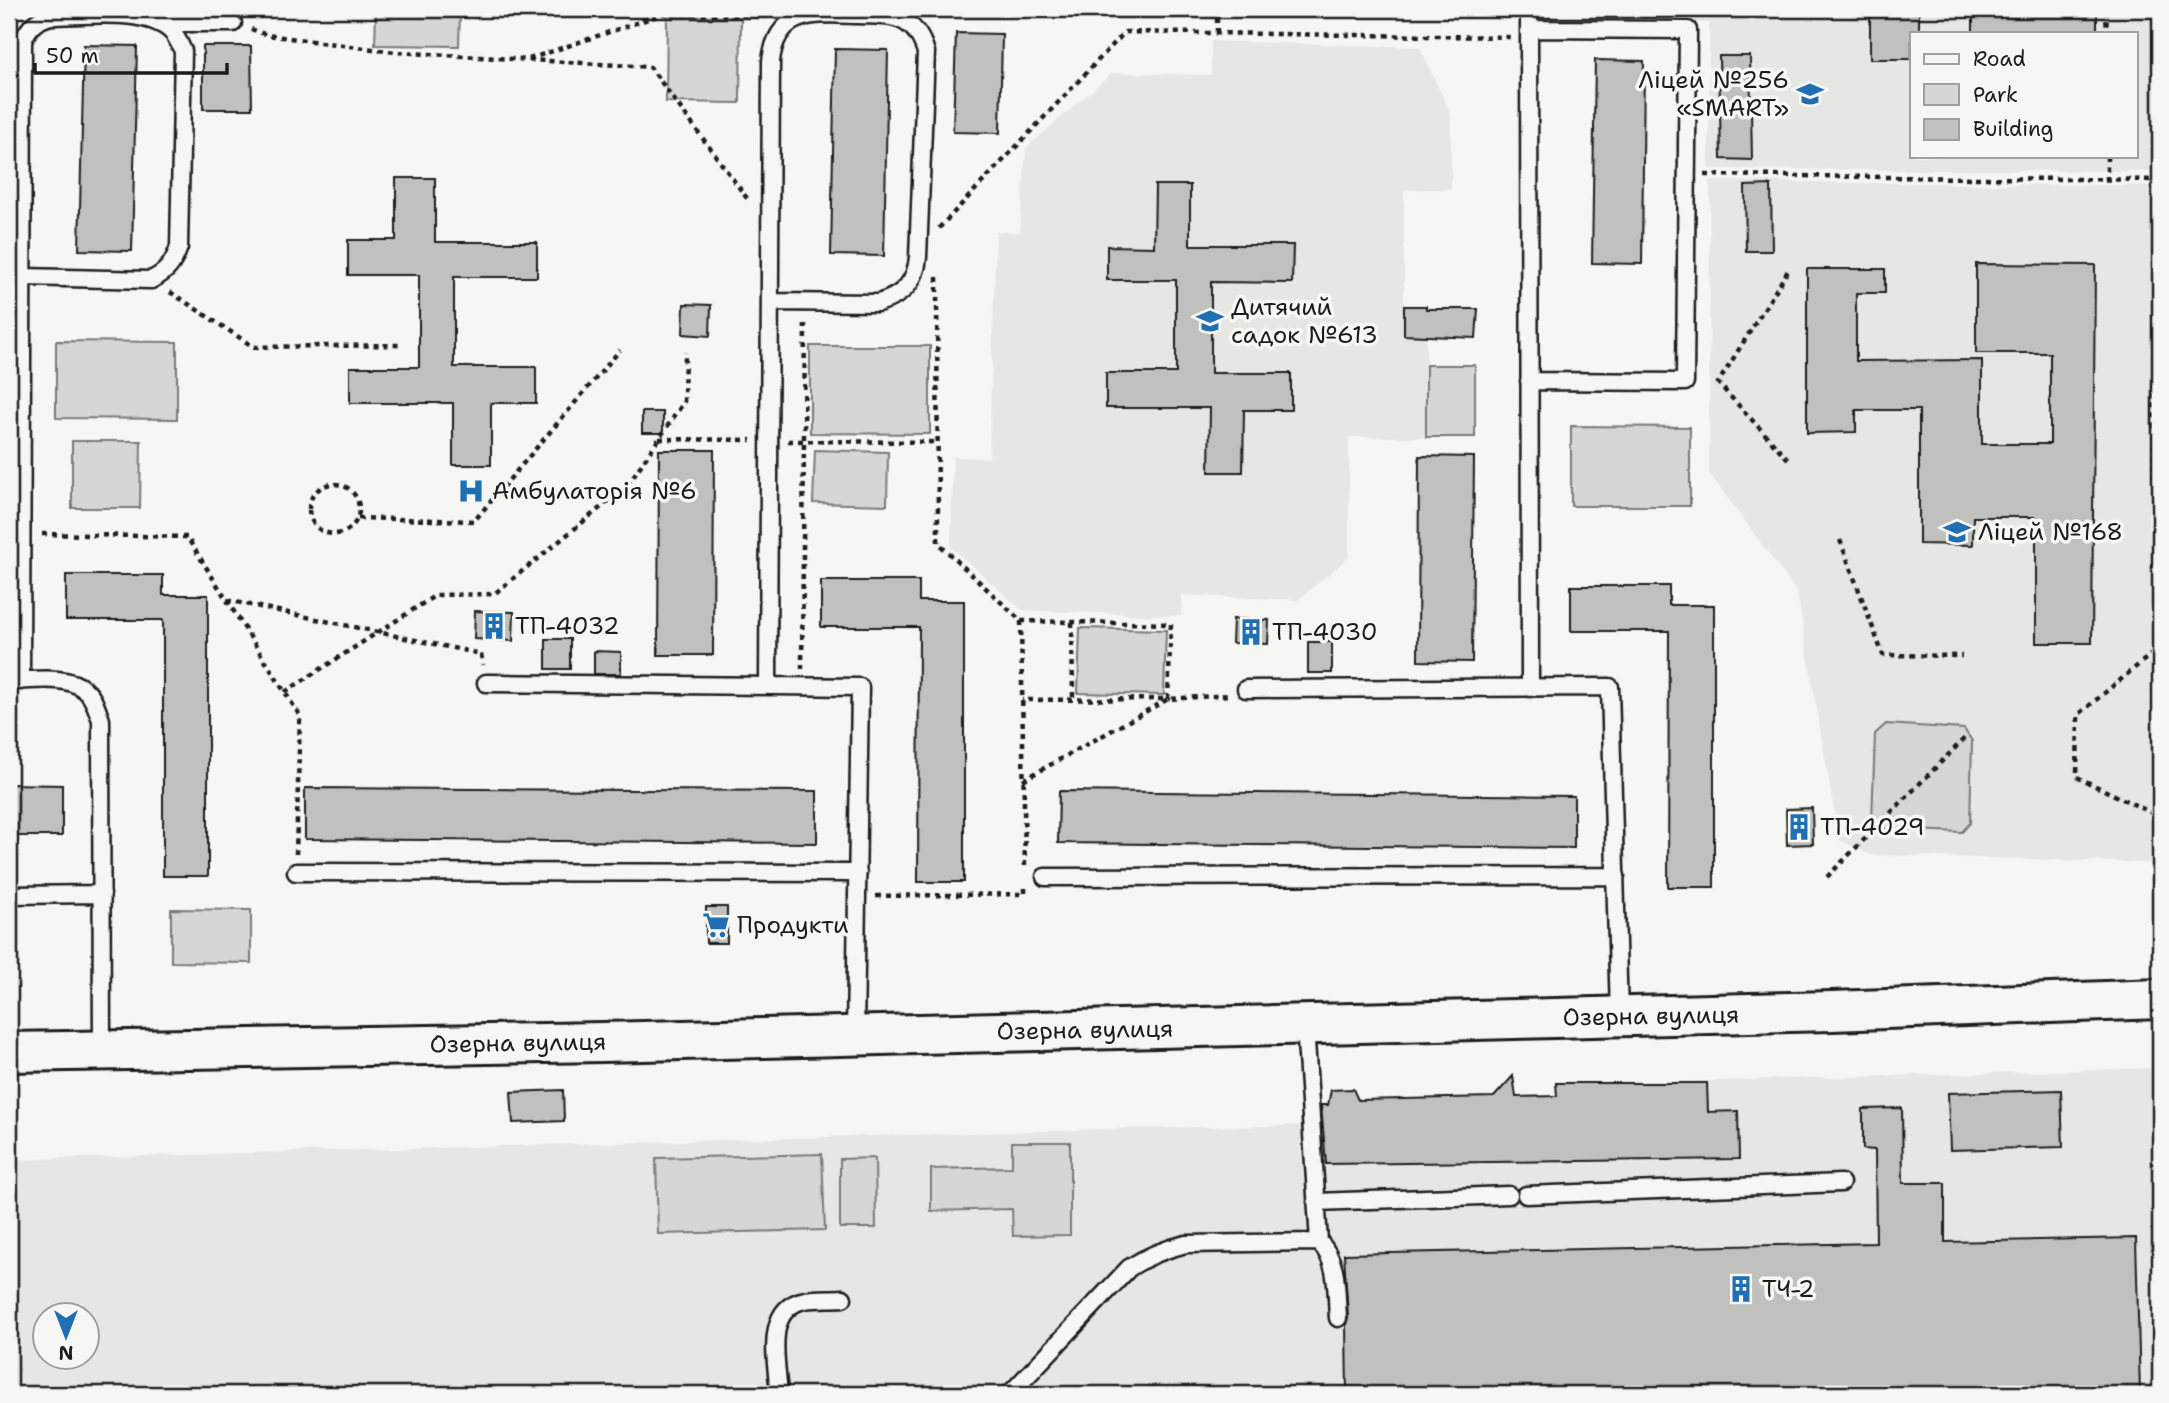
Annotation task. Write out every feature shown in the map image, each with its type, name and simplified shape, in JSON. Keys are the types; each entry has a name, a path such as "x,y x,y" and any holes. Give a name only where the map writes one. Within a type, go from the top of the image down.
{"street":[{"name":"Озерна вулиця","path":"9,1052 855,1036 1832,1011 2160,999"}],"lane":[{"path":"1529,9 1530,688"},
{"path":"768,686 770,230 772,47 778,34 788,23 815,14 892,17 905,21 915,29 926,52 919,250 917,270 912,282 903,292 878,303 770,302"},
{"path":"23,277 151,280 164,274 174,262 179,247 183,51 174,34 161,23 142,16 51,16 38,20 28,29 23,40 22,533 15,681 68,681 85,690 94,702 101,720 102,1051"},
{"path":"161,23 233,23"},
{"path":"1529,33 1688,30 1685,382 1529,382"},
{"path":"486,683 860,687 855,1036"},
{"path":"1246,689 1610,687 1619,1016"},
{"path":"296,872 858,873"},
{"path":"1045,877 1616,876"},
{"path":"9,895 102,894"},
{"path":"1306,1024 1319,1242 1333,1261 1338,1318"},
{"path":"1316,1202 1841,1183"},
{"path":"1010,1394 1129,1268 1144,1258 1186,1244 1319,1242"},
{"path":"779,1394 776,1336 777,1324 783,1312 793,1304 805,1300 844,1298"}],"path":[{"path":"1217,9 1217,33"},
{"path":"2106,10 2106,32"},
{"path":"527,59 663,13 801,17"},
{"path":"233,23 267,34 395,52 650,67 770,230"},
{"path":"919,250 1125,32 1529,33"},
{"path":"2107,158 2107,180"},
{"path":"1686,175 2160,180"},
{"path":"2160,255 2154,264 2155,651 2078,715 2077,777 2160,817"},
{"path":"1788,459 1718,383 1789,268"},
{"path":"937,270 938,543 1021,621 1171,625 1168,699"},
{"path":"151,280 254,347 401,345"},
{"path":"802,686 805,302"},
{"path":"358,517 474,520 620,350"},
{"path":"285,692 436,595 494,594 626,487 684,402 685,352"},
{"path":"659,439 937,442"},
{"path":"325,485 341,485 354,494 358,502 358,517 347,531 330,535 315,527 310,520 309,503 312,495 325,485"},
{"path":"22,533 187,537 300,716 296,872"},
{"path":"1840,540 1883,655 1962,656"},
{"path":"227,600 481,654 486,683"},
{"path":"857,896 1025,894 1021,621"},
{"path":"1072,622 1073,699"},
{"path":"1022,700 1168,699 1235,695 1246,689"},
{"path":"1023,780 1168,699"},
{"path":"1827,877 1968,735"}],"shaded area":[{"name":"Ліцей №256 «SMART»","path":"1650,9 2160,9 2160,171 1709,169 1709,23 1650,23"},
{"name":"Дитячий садок №613","path":"1211,41 1420,47 1451,115 1451,189 1404,190 1404,306 1426,306 1426,437 1349,437 1349,557 1298,600 1182,595 1181,616 1022,610 951,547 953,457 989,458 996,232 1020,232 1026,148 1112,73 1211,75"},
{"name":"Ліцей №168","path":"1710,181 2160,186 2160,863 1871,855 1839,840 1797,592 1709,473"},
{"path":"2160,1068 2160,1394 9,1394 9,1160 1315,1125 1313,1105 1328,1104 1331,1090 1353,1089 1358,1100 1493,1097 1504,1086 1514,1084 1516,1097 1556,1096 1556,1083 1658,1082 1663,1095 1678,1094 1679,1082"}],"green space":[{"path":"376,9 460,9 459,46 375,45"},
{"path":"667,16 741,17 740,103 666,102"},
{"path":"56,341 177,342 177,419 56,418"},
{"path":"810,346 930,346 930,434 810,433"},
{"path":"1426,365 1475,365 1475,437 1426,437"},
{"path":"1571,426 1690,427 1690,506 1571,506"},
{"path":"72,441 141,441 140,508 72,508"},
{"path":"815,450 888,452 887,505 813,503"},
{"path":"1080,628 1166,630 1164,695 1078,693"},
{"path":"1886,724 1964,729 1972,741 1970,823 1962,832 1885,829 1872,821 1875,734"},
{"path":"171,909 251,910 251,963 171,962"},
{"path":"1012,1142 1070,1142 1070,1235 1013,1236 1012,1209 931,1211 931,1169 1012,1167"},
{"path":"822,1154 825,1230 658,1234 656,1158"},
{"path":"875,1158 876,1228 840,1228 840,1159"}],"building":[{"path":"1870,9 1919,9 1919,32 1910,32 1910,59 1870,59"},
{"path":"1973,9 2097,10 2097,32 1973,32"},
{"path":"956,33 1002,34 1000,133 953,132"},
{"path":"84,45 137,46 132,251 79,250"},
{"path":"203,46 251,46 252,109 203,109"},
{"path":"835,49 888,50 884,256 831,255"},
{"path":"1719,56 1750,56 1752,160 1721,159"},
{"path":"1595,60 1644,61 1642,264 1592,263"},
{"path":"396,178 435,178 435,242 537,242 537,277 454,277 454,367 536,367 536,403 491,403 491,465 453,465 453,403 350,403 350,367 419,367 419,275 348,275 348,240 396,240"},
{"path":"1155,185 1190,185 1190,245 1293,245 1292,283 1211,282 1211,373 1291,373 1291,410 1244,410 1243,472 1209,472 1210,408 1106,408 1106,373 1176,373 1176,280 1107,280 1107,246 1154,247"},
{"path":"1771,185 1772,251 1746,251 1745,186"},
{"path":"1976,264 2095,265 2092,643 2036,643 2036,517 1973,517 1973,545 1919,544 1919,410 1856,410 1856,432 1807,433 1807,269 1885,269 1885,293 1856,293 1856,361 1982,360 1982,444 2050,444 2050,353 1976,353"},
{"path":"684,304 711,305 710,336 683,334"},
{"path":"1404,306 1426,306 1426,309 1478,309 1476,338 1404,335"},
{"path":"642,412 663,412 663,433 642,433"},
{"path":"659,450 714,450 713,655 658,655"},
{"path":"1419,456 1474,457 1472,662 1418,661"},
{"path":"66,575 163,575 163,595 208,595 208,876 163,876 163,620 66,620"},
{"path":"821,581 919,581 919,601 964,601 964,882 918,882 919,627 821,627"},
{"path":"1571,586 1669,586 1669,605 1714,605 1714,887 1668,887 1669,631 1571,631"},
{"name":"ТП-4032","path":"475,611 514,612 513,641 474,639"},
{"name":"ТП-4030","path":"1233,619 1269,620 1268,644 1232,643"},
{"path":"546,639 570,639 570,669 546,669"},
{"path":"1308,642 1332,642 1332,673 1308,673"},
{"path":"594,651 621,652 621,674 594,674"},
{"path":"9,784 62,785 62,836 9,836"},
{"path":"305,788 817,791 817,843 305,839"},
{"path":"1059,791 1574,796 1574,848 1058,843"},
{"name":"ТП-4029","path":"1812,808 1813,844 1787,845 1786,809"},
{"name":"Продукти","path":"706,907 727,907 727,943 706,943"},
{"path":"1513,1076 1516,1097 1557,1096 1556,1083 1707,1083 1708,1112 1738,1111 1739,1159 1326,1164 1321,1105 1328,1105 1331,1090 1353,1089 1358,1100 1494,1097"},
{"path":"563,1090 564,1121 513,1123 511,1092"},
{"path":"2061,1090 2063,1147 1950,1150 1948,1093"},
{"name":"ТЧ-2","path":"1902,1108 1903,1183 1945,1183 1945,1242 2136,1238 2140,1394 1347,1394 1348,1317 1344,1254 1876,1243 1875,1150 1863,1149 1863,1109"}],"place":[{"name":"Ліцей №256 «SMART»","path":"1810,94"},
{"name":"Дитячий садок №613","path":"1210,321"},
{"name":"Амбулаторія №6","path":"471,491"},
{"name":"Ліцей №168","path":"1957,532"},
{"name":"ТП-4032","path":"494,626"},
{"name":"ТП-4030","path":"1251,632"},
{"name":"ТП-4029","path":"1799,827"},
{"name":"Продукти","path":"716,925"},
{"name":"ТЧ-2","path":"1741,1289"}]}
